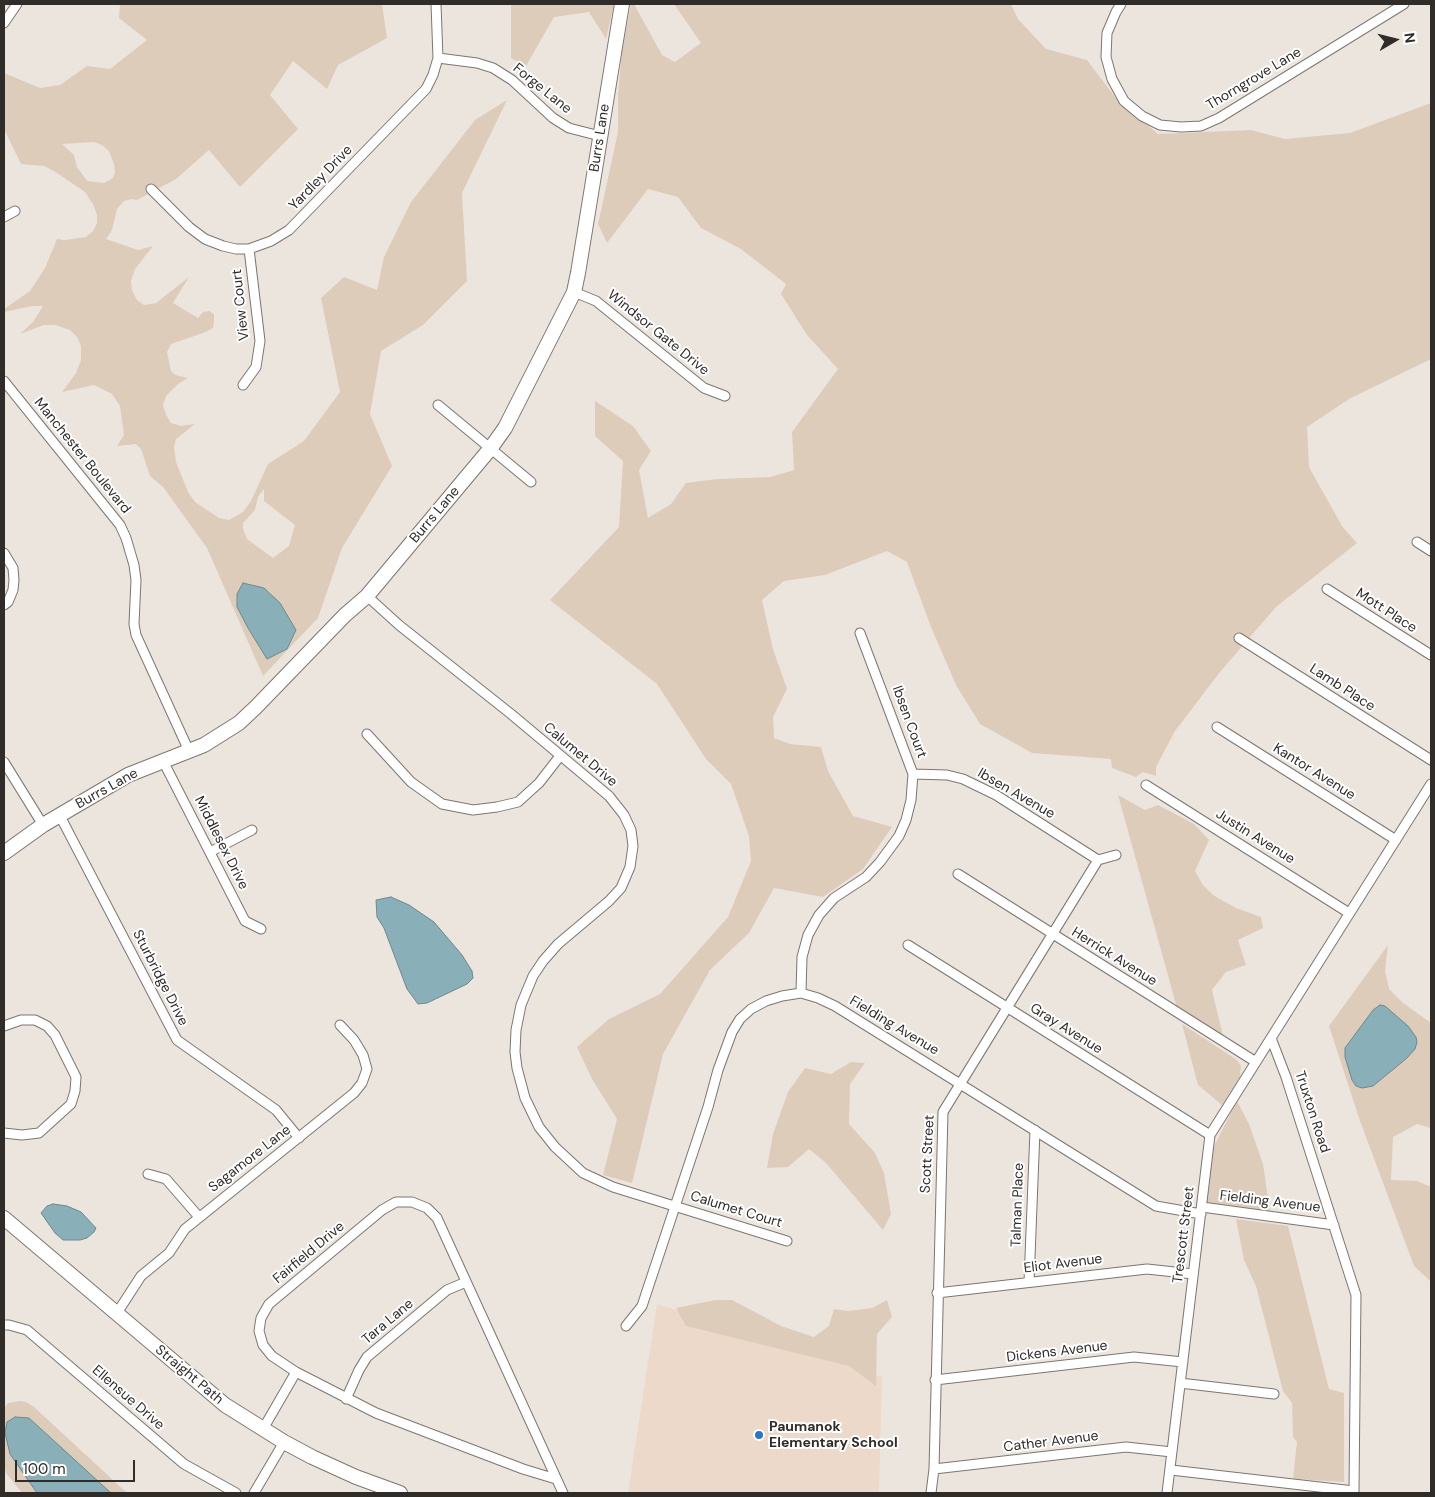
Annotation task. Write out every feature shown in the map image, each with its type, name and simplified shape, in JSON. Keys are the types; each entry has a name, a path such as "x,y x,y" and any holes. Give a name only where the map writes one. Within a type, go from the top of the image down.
{"street":[{"path":"4,22 17,4"},
{"name":"Yardley Drive","path":"151,189 189,227 205,238 223,246 249,249 271,241 290,230 426,89 438,58 436,4"},
{"name":"Burrs Lane","path":"4,853 43,825 128,775 204,745 238,723 256,708 345,616 367,596 490,449 504,428 574,292 622,4"},
{"name":"Thorngrove Lane","path":"1121,4 1107,33 1106,57 1112,79 1124,101 1142,116 1160,126 1181,127 1202,126 1219,118 1404,4"},
{"name":"Forge Lane","path":"438,58 477,63 493,68 512,80 553,118 569,128 600,136"},
{"path":"4,217 15,212"},
{"name":"View Court","path":"243,385 256,367 260,341 249,249"},
{"name":"Windsor Gate Drive","path":"574,292 596,301 704,388 724,396"},
{"name":"Manchester Boulevard","path":"4,382 120,525 134,565 136,580 134,624 136,635 190,750"},
{"path":"438,405 531,482"},
{"path":"1417,542 1431,551"},
{"path":"4,553 13,568 14,580 13,590 8,602 4,605"},
{"name":"Mott Place","path":"1327,589 1431,655"},
{"name":"Calumet Drive","path":"367,596 399,625 511,714 609,796 624,815 631,830 633,846 630,867 621,888 609,901 558,944 533,976 521,1005 516,1030 515,1052 517,1068 525,1098 539,1127 555,1148 584,1173 613,1187 676,1206"},
{"name":"Ibsen Court","path":"800,993 802,958 808,935 819,915 834,898 866,877 880,862 899,836 906,820 911,800 913,774 860,633"},
{"name":"Lamb Place","path":"1239,638 1431,760"},
{"name":"Kantor Avenue","path":"1217,727 1396,840"},
{"path":"367,734 411,782 442,804 473,810 518,802 539,782 560,756"},
{"path":"4,762 43,825"},
{"name":"Middlesex Drive","path":"163,762 245,921 261,930"},
{"name":"Ibsen Avenue","path":"913,774 947,775 963,779 996,795 1098,860"},
{"path":"1271,1038 1431,784"},
{"name":"Justin Avenue","path":"1146,785 1349,913"},
{"name":"Sturbridge Drive","path":"60,816 177,1040 276,1110 299,1138"},
{"path":"210,852 252,830"},
{"path":"1098,860 1116,855"},
{"name":"Scott Street","path":"931,1493 934,1469 943,1112 1098,860"},
{"name":"Herrick Avenue","path":"958,874 1256,1062"},
{"name":"Gray Avenue","path":"908,945 1006,1009 1210,1135"},
{"name":"Fielding Avenue","path":"626,1326 642,1306 732,1032 740,1019 751,1009 766,1001 800,993 818,998 835,1006 1156,1206 1334,1225"},
{"path":"4,1026 22,1020 35,1020 46,1026 55,1035 76,1077 75,1091 71,1104 38,1133 22,1136 4,1133"},
{"name":"Sagamore Lane","path":"117,1313 141,1276 168,1253 185,1229 354,1093 362,1083 367,1069 363,1055 354,1040 340,1025"},
{"name":"Trescott Street","path":"1170,1470 1210,1135 1271,1038"},
{"name":"Truxton Road","path":"1170,1470 1354,1491 1356,1294 1286,1077 1271,1038"},
{"name":"Talman Place","path":"1029,1282 1035,1130"},
{"path":"148,1174 166,1179 199,1217"},
{"name":"Fairfield Drive","path":"556,1479 523,1469 376,1412 346,1399 296,1372 272,1356 263,1345 259,1331 260,1324 261,1318 269,1304 382,1210 396,1202 412,1202 427,1208 437,1218 563,1493"},
{"name":"Calumet Court","path":"676,1206 787,1241"},
{"name":"Straight Path","path":"4,1218 225,1405 284,1442 349,1473 400,1493"},
{"name":"Eliot Avenue","path":"938,1293 1147,1269 1193,1274"},
{"name":"Tara Lane","path":"346,1399 367,1357 447,1290 466,1282"},
{"name":"Ellensue Drive","path":"4,1325 27,1330 184,1464 236,1493"},
{"name":"Dickens Avenue","path":"935,1380 1134,1357 1182,1362"},
{"path":"263,1429 296,1372"},
{"path":"1180,1383 1274,1394"},
{"path":"254,1493 284,1442"},
{"name":"Cather Avenue","path":"934,1469 1126,1447 1172,1452"},
{"path":"1167,1493 1170,1470"}],"shaded area":[{"path":"120,4 382,4 387,38 338,65 327,89 293,61 270,95 298,129 240,187 209,150 176,179 137,200 124,201 117,209 112,230 106,239 138,250 153,246 135,269 131,281 132,290 137,300 144,305 156,303 189,277 173,303 198,318 203,312 209,311 214,314 213,328 171,344 167,352 171,371 175,375 188,378 178,384 166,396 163,405 171,423 181,426 195,424 176,439 174,447 176,462 188,492 195,502 219,518 229,520 243,512 251,501 268,464 304,441 340,392 321,298 344,277 377,290 384,257 411,202 475,120 507,100 462,193 467,281 423,325 381,351 370,414 392,466 342,548 318,618 263,676 207,548 163,487 150,476 141,449 136,444 117,446 124,435 120,406 112,394 94,385 62,392 76,373 81,360 81,346 77,337 70,330 55,325 44,325 20,334 33,322 43,306 32,306 4,312 4,309 30,291 45,268 57,239 65,240 86,237 93,231 97,223 97,215 93,204 85,192 54,171 44,166 21,164 4,129 4,73 40,88 60,85 87,66 110,69 147,40 119,18","holes":["94,142 102,145 109,151 114,164 115,172 113,178 104,183 87,181 77,167 74,155 62,144","264,489 264,501 295,525 289,546 273,558 247,539 243,529 243,523 255,510 258,497"]},
{"path":"511,4 614,4 606,39 589,12 554,17 526,66 511,58"},
{"path":"631,4 634,4 662,55 675,62 701,43 674,4 1011,4 1018,19 1046,49 1087,60 1115,97 1158,134 1251,130 1285,139 1350,133 1431,103 1431,359 1349,399 1307,427 1309,467 1342,526 1357,543 1276,607 1220,672 1175,731 1156,767 1156,776 1143,772 1136,777 1112,768 1111,759 1032,753 980,724 956,685 931,627 907,562 887,551 825,575 784,581 762,600 773,649 787,689 773,717 774,738 790,744 821,747 828,771 853,816 892,827 863,869 823,897 774,888 749,933 710,970 663,1054 632,1183 603,1175 617,1119 592,1079 577,1047 609,1019 660,994 728,917 751,861 749,836 731,784 706,759 657,684 550,600 619,527 623,461 595,436 595,401 633,426 651,451 639,470 648,518 671,504 686,483 717,479 770,477 794,470 792,432 838,369 807,335 781,294 786,284 741,249 701,228 678,197 648,189 607,243 598,224 618,132 618,95 622,51"},
{"path":"1118,795 1145,810 1158,805 1194,824 1209,840 1195,871 1203,885 1213,895 1236,908 1261,917 1263,928 1238,940 1246,965 1226,972 1212,990 1223,1036 1177,1008"},
{"path":"1388,945 1385,971 1389,989 1403,1003 1431,1023 1431,1128 1417,1124 1393,1137 1391,1180 1417,1181 1431,1187 1431,1282 1414,1266 1360,1121 1329,1026","holes":["1373,1010 1415,1049 1407,1058 1392,1069 1351,1039 1358,1033"]},
{"path":"1182,1024 1237,1060 1241,1066 1240,1077 1222,1105 1198,1085"},
{"path":"851,1062 865,1063 850,1084 849,1124 875,1153 884,1173 891,1214 883,1230 826,1163 809,1149 788,1167 767,1168 773,1134 788,1092 805,1068 831,1074"},
{"path":"1237,1101 1249,1124 1263,1164 1270,1212 1206,1206 1212,1150"},
{"path":"1236,1219 1288,1226 1329,1389 1344,1393 1344,1482 1293,1479 1297,1442 1293,1437 1292,1403 1283,1391 1256,1286 1244,1260"},
{"path":"715,1300 732,1300 781,1326 814,1337 829,1326 834,1309 848,1311 872,1308 887,1300 892,1317 877,1334 876,1386 849,1366 686,1326 676,1308"},
{"name":"Paumanok Elementary School","path":"657,1304 882,1377 879,1493 628,1493"},
{"path":"19,1401 33,1406 127,1493 22,1493 6,1473 4,1465 4,1409 8,1403"}],"water":[{"path":"243,583 264,588 280,603 296,630 287,649 267,659 237,607 237,594"},
{"path":"391,897 409,905 434,922 462,955 472,971 473,978 467,984 427,1003 418,1004 407,989 384,928 377,917 376,900"},
{"path":"1380,1005 1385,1006 1408,1026 1416,1037 1417,1042 1415,1049 1407,1058 1373,1086 1362,1088 1356,1086 1352,1080 1345,1057 1345,1048 1373,1010"},
{"path":"53,1204 67,1206 81,1212 96,1228 94,1232 87,1238 80,1240 63,1240 55,1233 41,1213 47,1206"},
{"path":"15,1417 29,1418 111,1493 37,1493 10,1454 5,1433 7,1422"}],"place":[{"name":"Paumanok Elementary School","path":"759,1435"}]}
